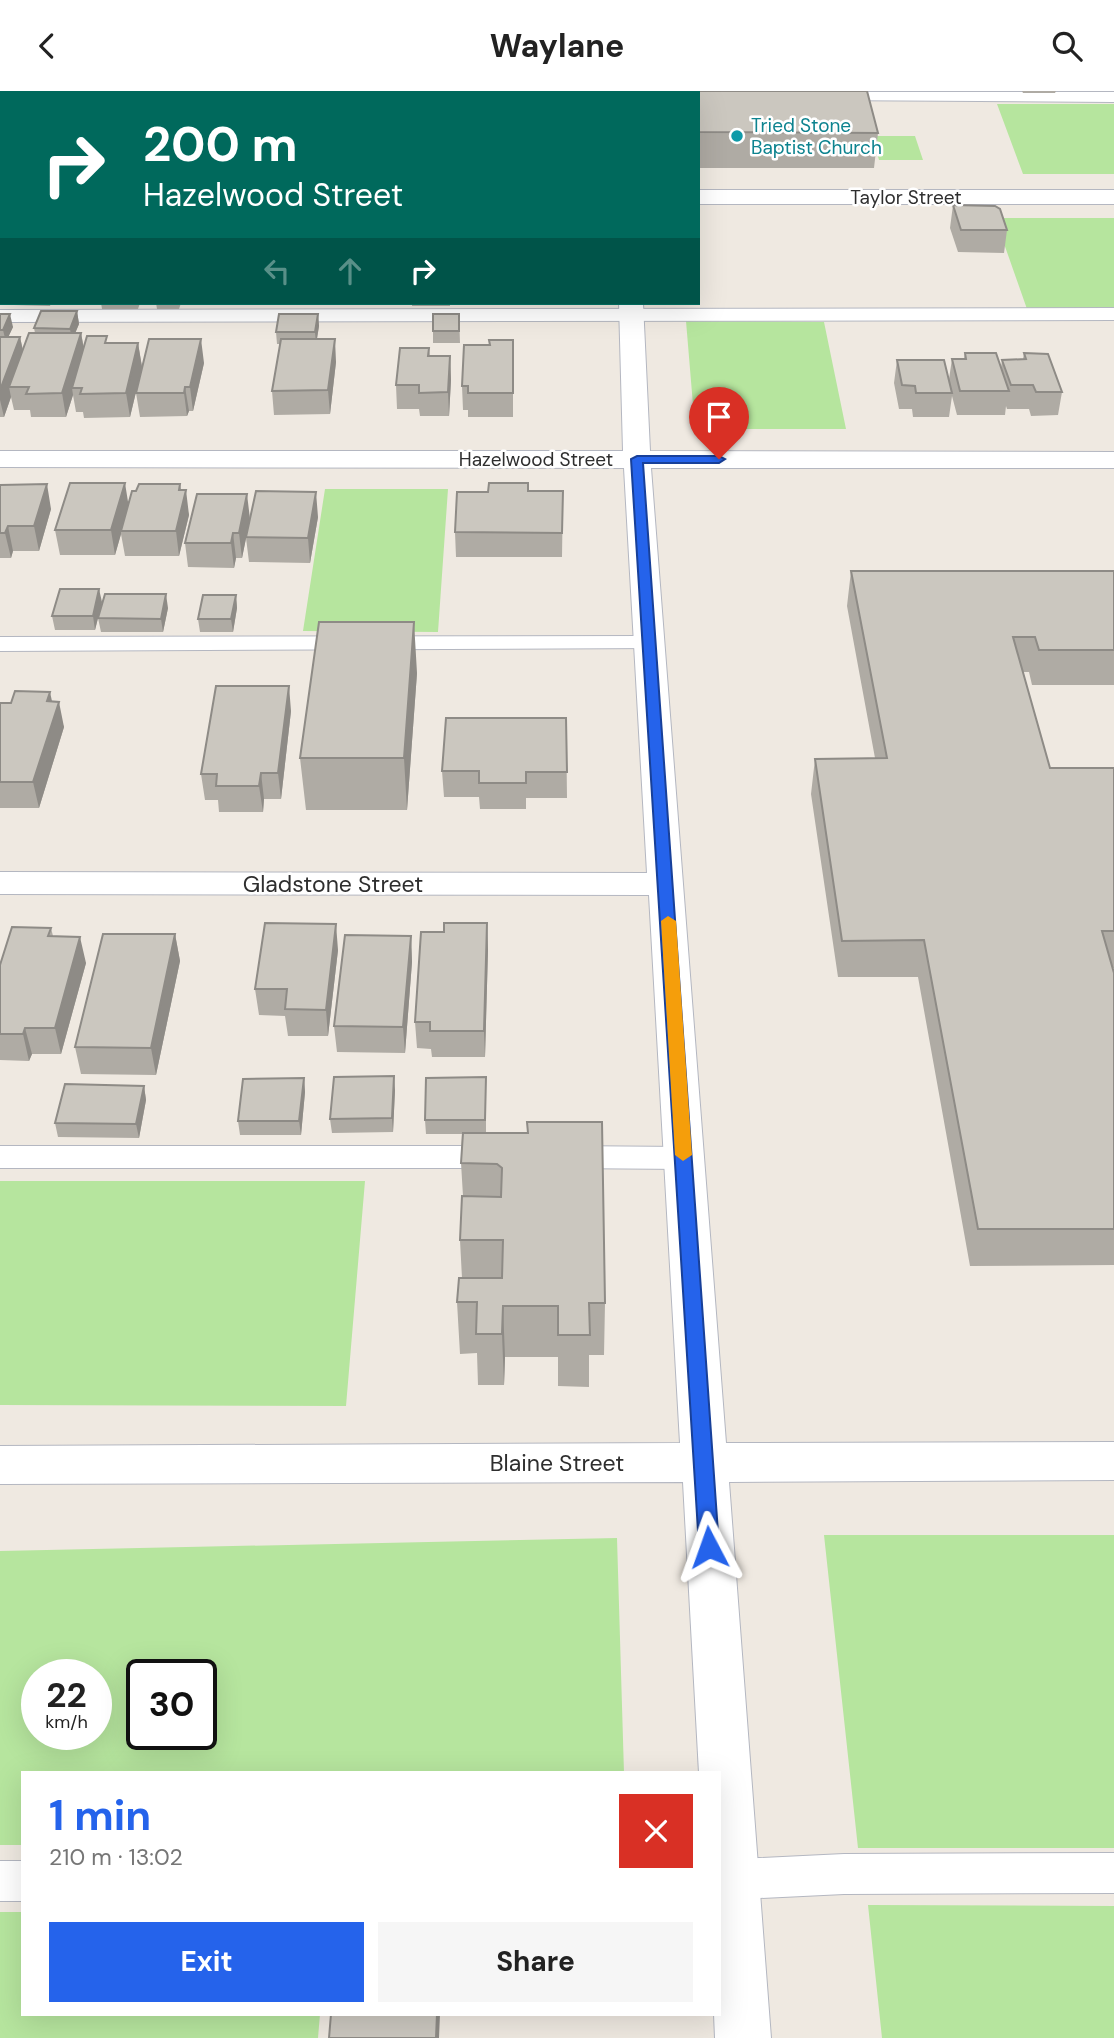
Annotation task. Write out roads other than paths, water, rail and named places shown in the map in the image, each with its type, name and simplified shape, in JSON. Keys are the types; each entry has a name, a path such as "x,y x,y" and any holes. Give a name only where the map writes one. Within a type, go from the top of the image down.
{"street":[{"name":"Taylor Street","path":"700,197 1114,197"},
{"path":"631,309 637,459 704,1463 720,1771"},
{"name":"Hazelwood Street","path":"0,459 1114,460"},
{"name":"Gladstone Street","path":"0,883 666,884"},
{"name":"Blaine Street","path":"0,1465 1114,1461"},
{"path":"721,1786 726,1881 743,2038"}],"lane":[{"path":"809,97 1114,97"},
{"path":"0,316 631,309 1114,314"},
{"path":"0,644 649,643"},
{"path":"0,1157 684,1158"},
{"path":"726,1881 844,1874 1114,1873"},
{"path":"0,1881 21,1881"}],"place":[{"name":"Tried Stone Baptist Church","path":"737,136"}]}
